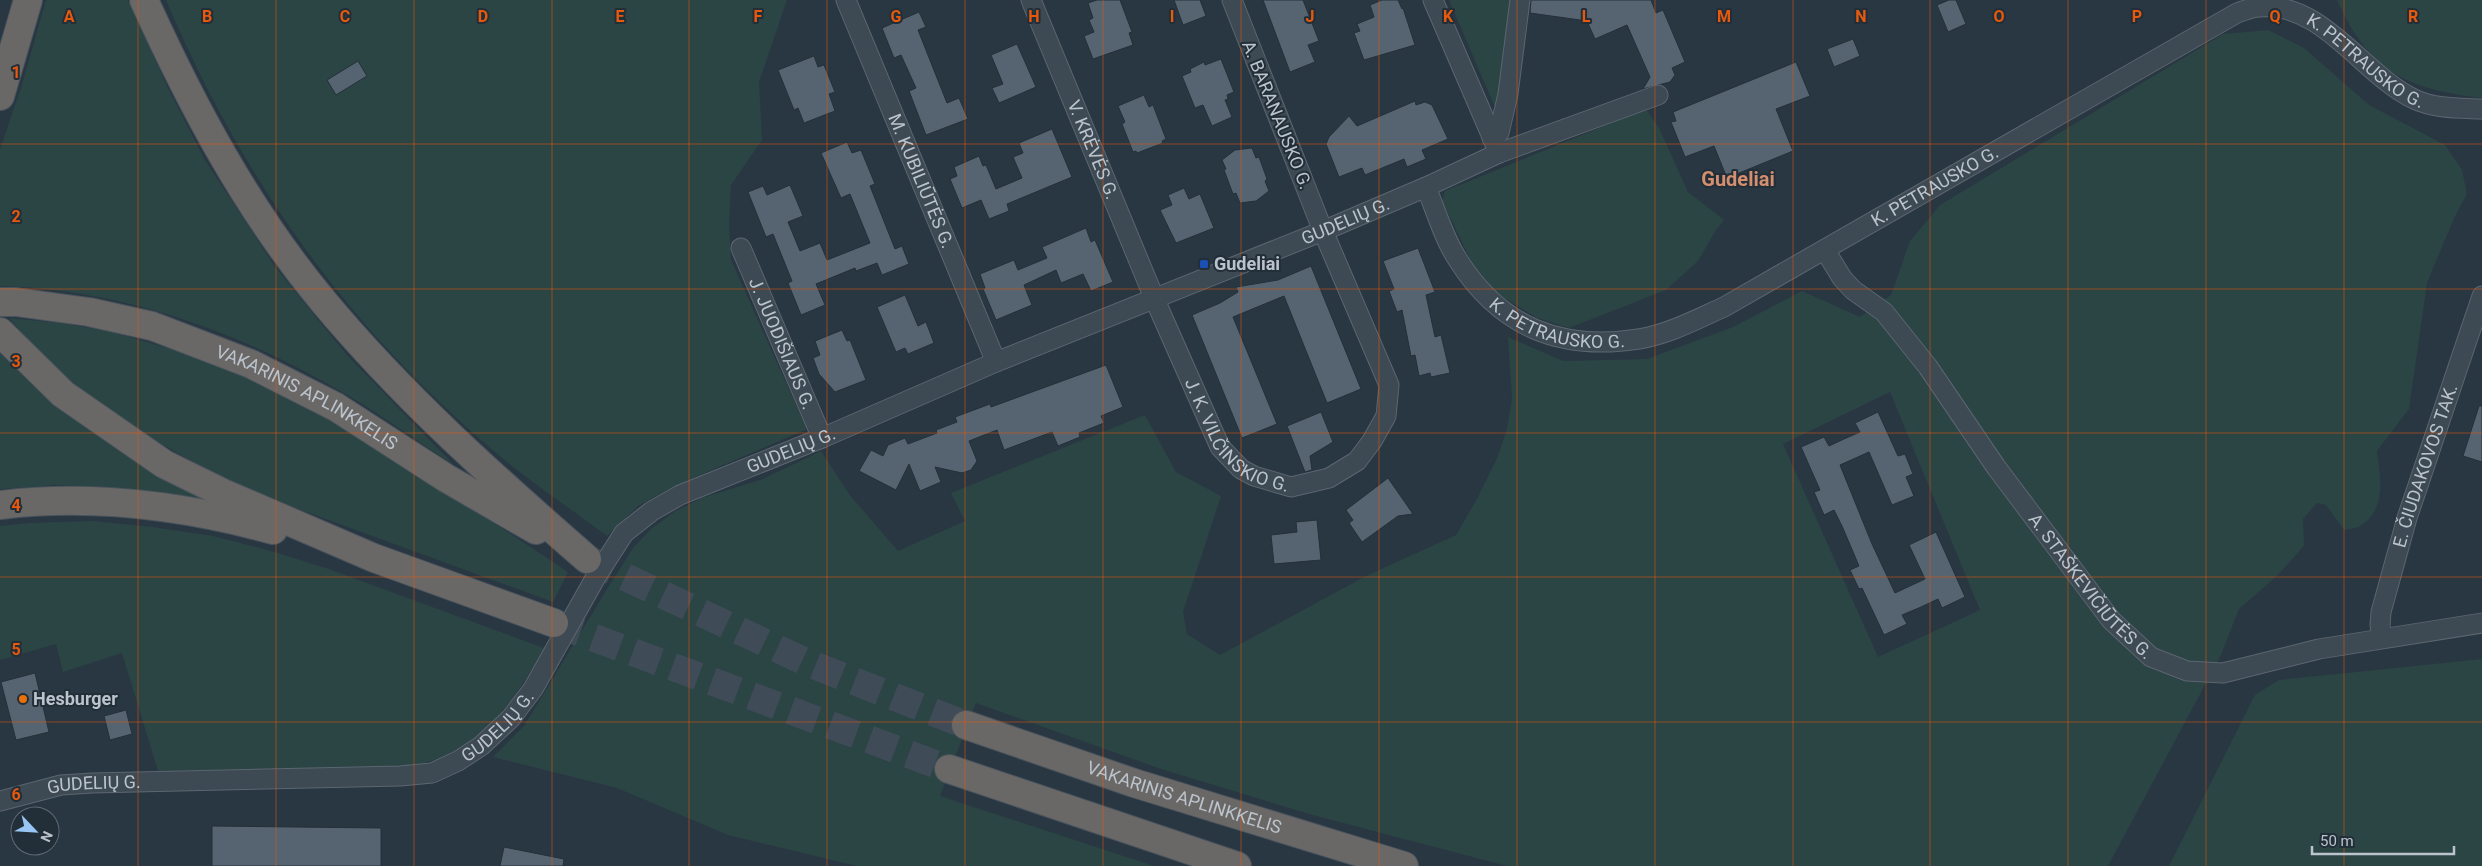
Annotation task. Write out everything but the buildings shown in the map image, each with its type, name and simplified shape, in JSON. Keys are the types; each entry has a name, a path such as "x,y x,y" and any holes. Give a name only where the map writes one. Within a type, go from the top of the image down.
{"highway":[{"path":"0,96 28,0"},
{"name":"VAKARINIS APLINKKELIS","path":"0,302 16,302 89,312 152,326 251,364 336,408 446,478 587,559 472,458 421,407 322,300 281,245 229,166 180,79 144,0"},
{"path":"6,339 63,394 164,464 223,493 374,558 554,623"},
{"path":"0,504 34,501 138,504 226,517 374,558"},
{"name":"VAKARINIS APLINKKELIS","path":"966,725 1134,783 1404,866"},
{"path":"949,769 1238,866"}],"street":[{"name":"M. KUBILIŪTĖS G.","path":"846,0 996,362"},
{"name":"V. KRĖVĖS G.","path":"1031,0 1156,300"},
{"name":"A. BARANAUSKO G.","path":"1232,0 1323,231"},
{"path":"1434,0 1495,146"},
{"path":"1495,146 1500,133 1508,94 1520,0"},
{"name":"K. PETRAUSKO G.","path":"1426,187 1457,259 1480,292 1500,311 1526,328 1565,340 1590,343 1641,339 1678,327 1724,308 2237,13 2258,7 2295,11 2309,18 2383,78 2416,100 2434,106 2482,109"},
{"name":"GUDELIŲ G.","path":"0,800 61,785 400,776 432,773 458,761 481,746 511,718 534,689 597,575 624,533 652,511 680,495 822,438 996,362 1156,300 1426,187 1495,146 1658,95"},
{"name":"J. K. VILČINSKIO G.","path":"1156,300 1220,447 1229,459 1254,476 1291,487 1329,478 1357,461 1372,442 1386,416 1389,385 1323,231"},
{"name":"J. JUODIŠIAUS G.","path":"741,248 822,438"},
{"name":"A. STAŠKEVIČIŪTĖS G.","path":"1825,250 1842,278 1853,290 1884,312 1928,367 1996,467 2111,620 2151,657 2187,671 2223,674 2319,648 2482,623"},
{"name":"E. ČIUDAKOVOS TAK.","path":"2382,638 2381,612 2407,518 2482,296"}],"green space":[{"path":"46,0 128,0 167,86 205,160 276,268 347,355 454,465 374,412 307,372 223,334 180,318 92,296 46,289 0,286 0,149 21,88"},
{"path":"166,0 787,0 759,82 762,140 731,185 729,225 731,260 807,429 675,486 638,506 607,536 508,463 441,404 391,353 345,301 303,246 264,188 196,66"},
{"path":"1449,0 1513,0 1497,112"},
{"path":"2337,0 2482,0 2482,98 2432,89 2393,73 2377,60 2363,44 2349,25"},
{"path":"2268,30 2304,48 2369,105 2445,145 2462,170 2467,194 2454,218 2427,283 2409,409 2377,451 2380,490 2376,509 2371,517 2361,525 2344,530 2326,505 2317,503 2303,519 2304,546 2278,575 2239,609 2221,655 2108,866 1507,866 1309,814 1161,769 976,703 940,796 1154,866 857,866 728,835 617,788 493,757 524,726 633,548 651,529 674,512 702,498 763,479 821,451 849,494 898,551 965,521 951,493 1145,415 1176,472 1221,496 1183,612 1187,634 1220,655 1366,576 1456,535 1478,497 1498,456 1507,429 1512,399 1508,337 1563,361 1647,359 1733,327 1802,291 1860,317 1891,295 1910,241 1940,205 2223,34","holes":["1890,392 1980,610 1878,657 1783,444"]},
{"path":"1646,109 1659,128 1688,192 1724,220 1698,261 1666,290 1569,328 1537,318 1496,293 1472,263 1442,201 1445,191"},
{"path":"9,318 61,323 112,332 199,357 281,389 395,457 568,572 553,602 279,502 248,488 186,458 100,404 47,360"},
{"path":"0,351 47,394 208,500 121,488 56,485 0,489"},
{"path":"92,521 153,527 213,536 271,551 326,568 544,648 522,685 496,719 464,745 445,756 424,763 390,767 158,771 122,653 63,672 56,644 0,660 0,526"},
{"path":"2482,659 2482,866 2169,866 2255,695 2279,680"}],"tunnel":[{"path":"587,559 808,663 966,725"},
{"path":"554,623 949,769"}],"place":[{"name":"Gudeliai","path":"1204,264"},
{"name":"Hesburger","path":"23,699"}],"district":[{"name":"Gudeliai","path":"1738,179"}]}
